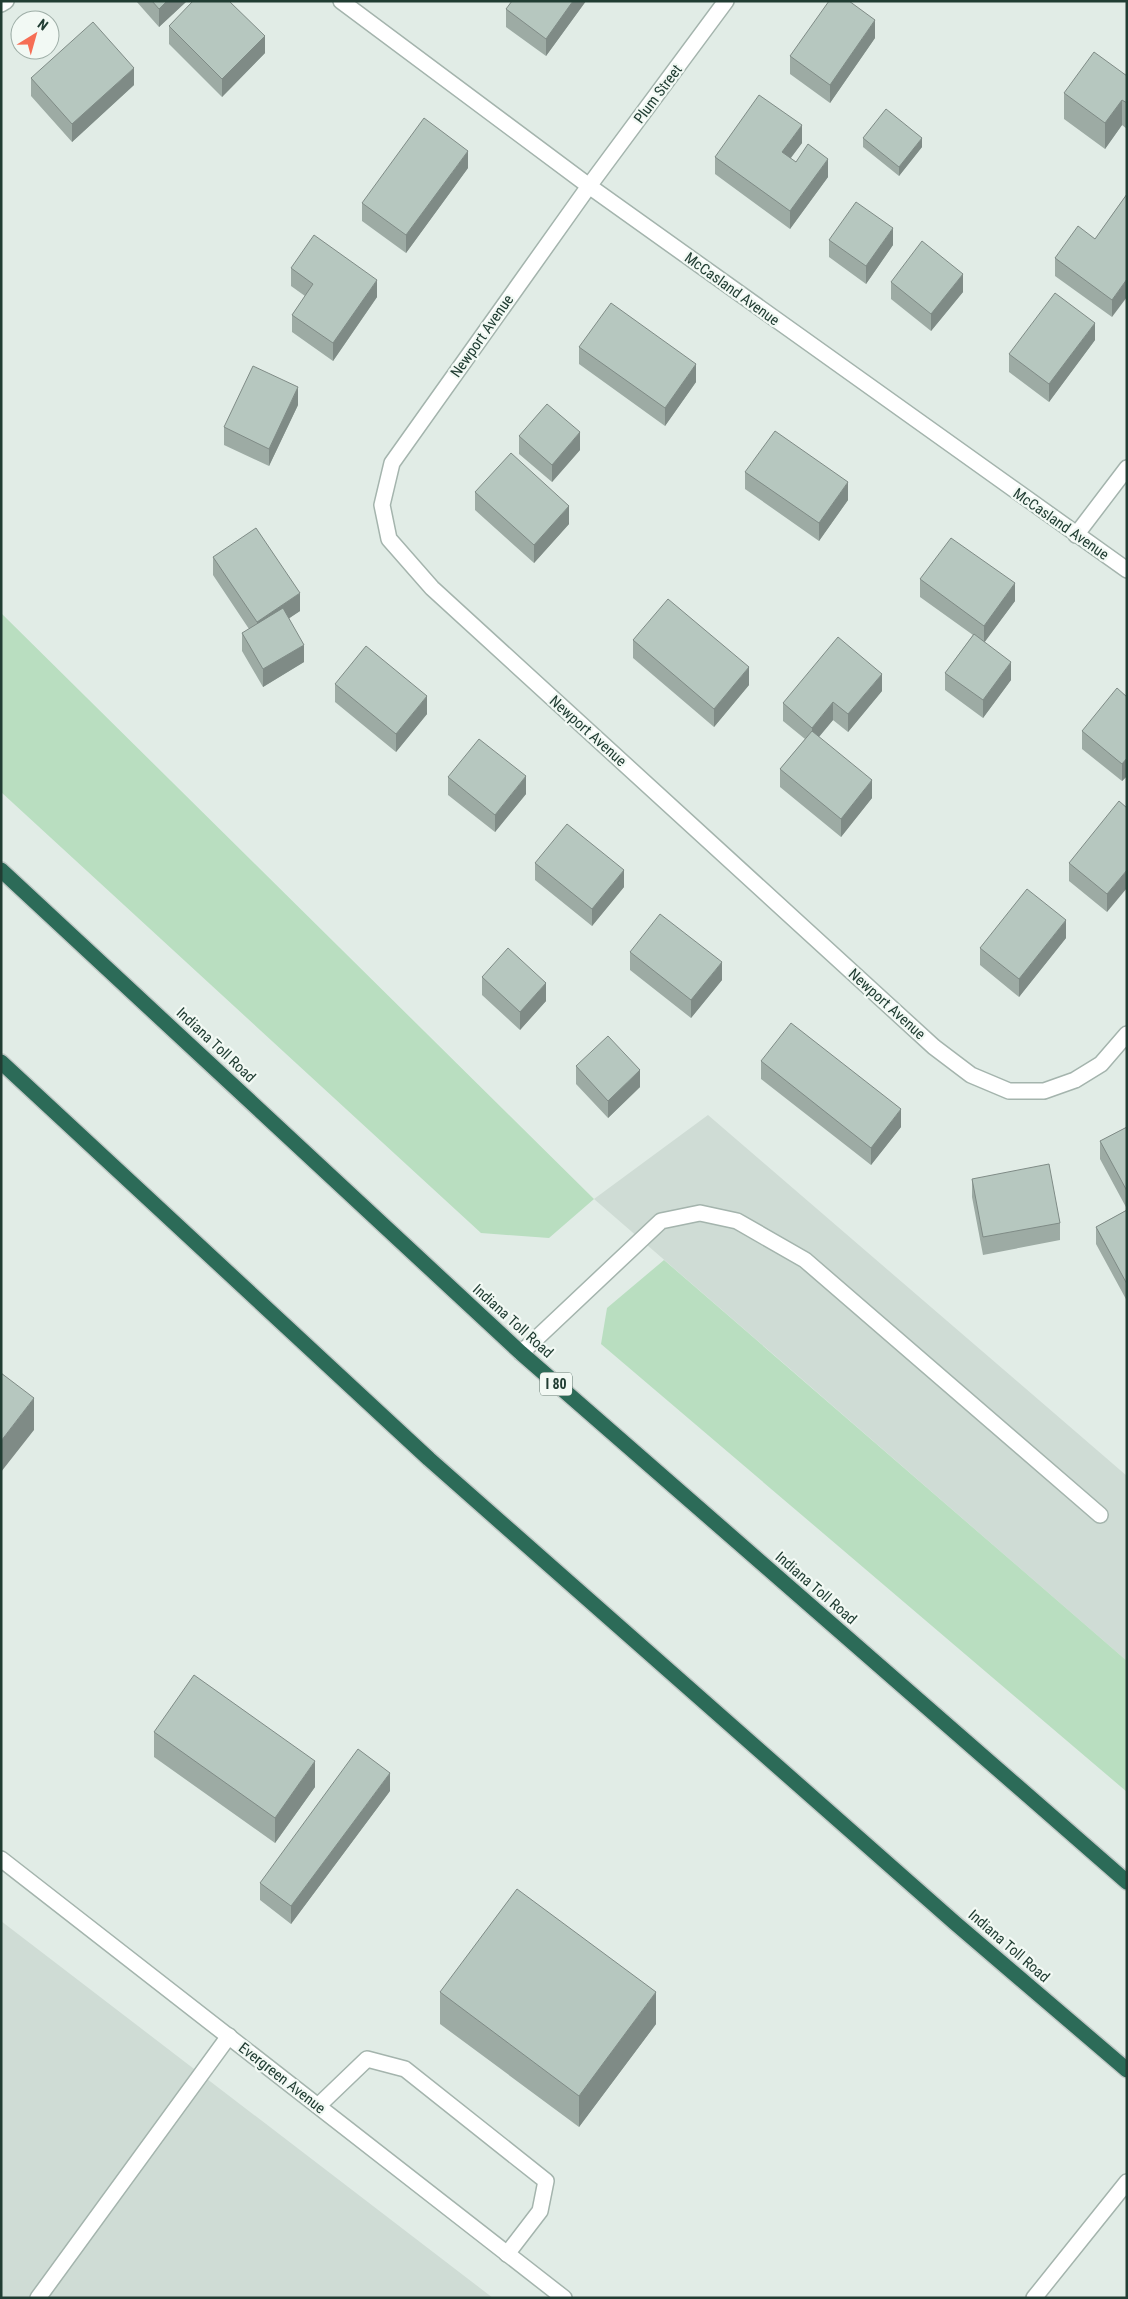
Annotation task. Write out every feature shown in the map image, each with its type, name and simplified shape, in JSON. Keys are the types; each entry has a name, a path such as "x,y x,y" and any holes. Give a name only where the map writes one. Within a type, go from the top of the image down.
{"highway":[{"name":"Indiana Toll Road","path":"1,870 521,1353 1127,1882"},
{"name":"Indiana Toll Road","path":"1,1062 429,1458 947,1916 1127,2070"}],"street":[{"path":"1,4 6,1"},
{"name":"McCasland Avenue","path":"341,1 589,186 1127,570"},
{"name":"Plum Street","path":"589,186 726,1"},
{"name":"Newport Avenue","path":"589,186 392,463 382,505 389,539 432,588 934,1047 971,1075 1008,1091 1044,1091 1075,1080 1101,1064 1127,1034"},
{"path":"1076,535 1127,468"},
{"path":"521,1353 661,1221 700,1213 737,1221 805,1260 1100,1515"},
{"name":"Evergreen Avenue","path":"1,1859 564,2298"},
{"path":"38,2298 229,2036"},
{"path":"318,2106 367,2059 404,2069 546,2181 540,2211 507,2254"},
{"path":"1034,2298 1127,2182"}],"shaded area":[{"path":"708,1115 1127,1476 1127,1661 594,1199"},
{"path":"1,1921 493,2298 1,2298"}],"green space":[{"path":"1,613 594,1199 549,1238 481,1233 1,792"},
{"path":"664,1260 1127,1661 1127,1792 601,1344 607,1308"}],"building":[{"path":"152,1 167,1 159,9"},
{"path":"193,1 229,1 265,36 222,79 169,26"},
{"path":"512,1 573,1 546,39 506,9"},
{"path":"829,1 849,1 875,20 830,85 790,56"},
{"path":"93,22 134,68 72,124 31,78 51,60 60,60 60,52"},
{"path":"1094,52 1127,76 1127,103 1122,100 1105,123 1064,93"},
{"path":"759,95 802,125 782,152 796,162 808,144 828,159 790,211 715,157"},
{"path":"886,109 922,138 899,167 863,138"},
{"path":"424,118 468,151 406,235 362,203"},
{"path":"1127,194 1127,279 1112,300 1055,258 1078,226 1095,239"},
{"path":"856,202 893,228 866,266 829,240"},
{"path":"314,235 377,280 333,343 292,315 313,284 291,268"},
{"path":"922,241 963,274 931,314 891,282"},
{"path":"1055,293 1095,323 1049,384 1009,354"},
{"path":"611,303 696,364 665,408 579,347"},
{"path":"253,366 298,387 269,449 224,427"},
{"path":"547,404 580,432 552,465 519,436"},
{"path":"775,431 848,482 819,523 745,472"},
{"path":"511,453 569,506 534,545 475,492"},
{"path":"256,528 300,593 257,622 213,557"},
{"path":"951,538 1015,583 984,626 920,579"},
{"path":"668,599 749,667 714,709 633,640"},
{"path":"283,608 304,645 263,669 242,633"},
{"path":"974,634 1011,662 983,700 945,673"},
{"path":"838,637 882,674 848,714 833,702 812,728 783,703"},
{"path":"366,646 427,696 396,734 335,684"},
{"path":"1117,688 1127,697 1127,758 1122,764 1082,731"},
{"path":"812,731 872,780 841,819 780,769"},
{"path":"479,739 526,776 495,815 448,777"},
{"path":"1119,801 1127,808 1127,870 1107,894 1069,863"},
{"path":"567,824 624,870 592,909 535,863"},
{"path":"1027,889 1066,920 1019,979 980,948"},
{"path":"660,914 722,962 691,1000 630,952"},
{"path":"508,948 546,983 520,1012 482,977"},
{"path":"791,1023 901,1109 871,1148 761,1061"},
{"path":"608,1036 640,1070 608,1101 576,1066"},
{"path":"1127,1127 1127,1191 1100,1141"},
{"path":"1049,1164 1060,1223 983,1237 972,1179"},
{"path":"1127,1210 1127,1284 1096,1227"},
{"path":"1,1373 34,1398 1,1441"},
{"path":"194,1675 315,1761 275,1818 154,1732"},
{"path":"358,1749 390,1773 291,1906 260,1883"},
{"path":"517,1889 656,1992 579,2096 440,1992"}]}
